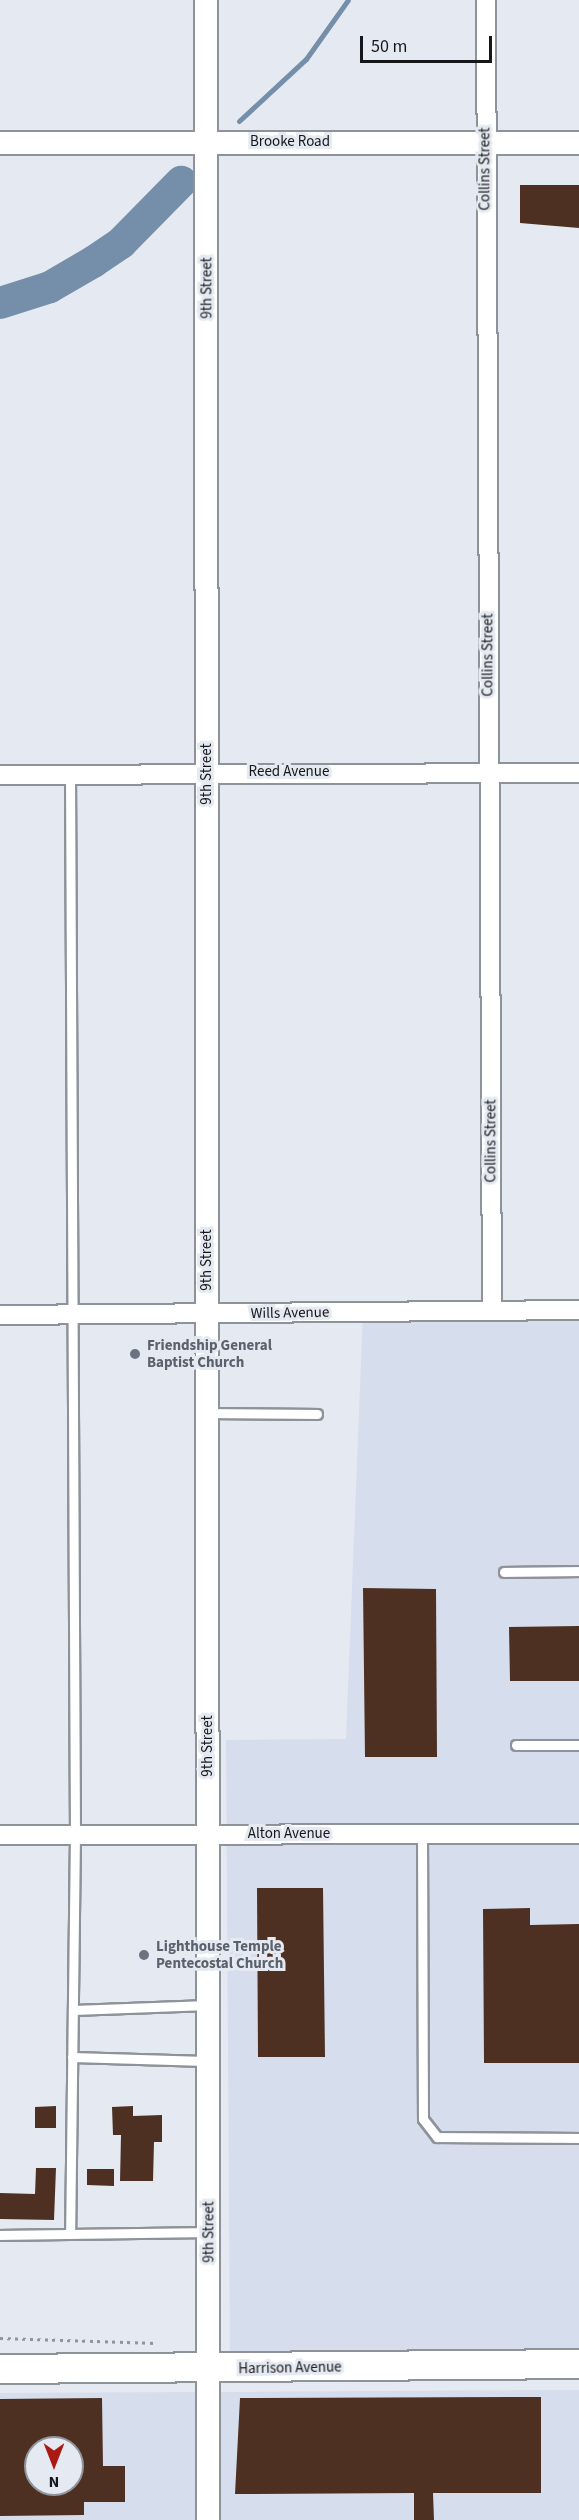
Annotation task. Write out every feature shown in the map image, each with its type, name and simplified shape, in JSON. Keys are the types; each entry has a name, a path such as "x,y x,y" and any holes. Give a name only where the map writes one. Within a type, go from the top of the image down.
{"main road":[{"name":"Harrison Avenue","path":"0,2369 209,2369 579,2364"}],"street":[{"name":"9th Street","path":"206,0 208,2520"},
{"name":"Collins Street","path":"486,0 492,1310"},
{"name":"Brooke Road","path":"0,143 485,141 579,143"},
{"name":"Reed Avenue","path":"0,776 207,772 579,773"},
{"name":"Wills Avenue","path":"0,1315 579,1310"},
{"name":"Alton Avenue","path":"0,1835 579,1834"}],"lane":[{"path":"70,774 75,1834 70,2234"},
{"path":"208,1413 317,1414"},
{"path":"504,1572 579,1571"},
{"path":"516,1745 579,1745"},
{"path":"422,1834 423,2119 438,2138 579,2138"},
{"path":"73,2010 208,2005"},
{"path":"72,2057 208,2061"},
{"path":"0,2235 209,2232"}],"path":[{"path":"0,2337 137,2338 160,2344"}],"shaded area":[{"path":"363,1312 579,1315 579,2350 230,2355 226,1740 346,1739"},
{"path":"579,2390 579,2520 0,2520 0,2393"}],"building":[{"path":"520,185 579,185 579,228 520,223"},
{"path":"363,1588 436,1589 437,1757 365,1757"},
{"path":"579,1626 579,1681 510,1681 509,1627"},
{"path":"257,1888 323,1888 325,2057 258,2057"},
{"path":"530,1908 530,1925 579,1924 579,2063 484,2063 483,1909"},
{"path":"56,2106 56,2128 35,2128 35,2107"},
{"path":"133,2106 133,2116 162,2115 162,2142 154,2142 153,2181 120,2181 121,2135 113,2135 112,2107"},
{"path":"36,2168 56,2168 54,2220 0,2219 0,2193 35,2194"},
{"path":"87,2169 114,2169 114,2186 87,2185"},
{"path":"541,2397 541,2493 433,2493 434,2520 414,2520 414,2493 235,2494 240,2398"},
{"path":"102,2398 103,2466 125,2466 125,2502 84,2502 84,2515 0,2516 0,2399"}],"waterway":[{"path":"239,121 306,59 348,0"},
{"path":"0,303 50,287 93,262 121,243 181,182"}],"place":[{"name":"Friendship General Baptist Church","path":"135,1354"},
{"name":"Lighthouse Temple Pentecostal Church","path":"144,1955"}]}
